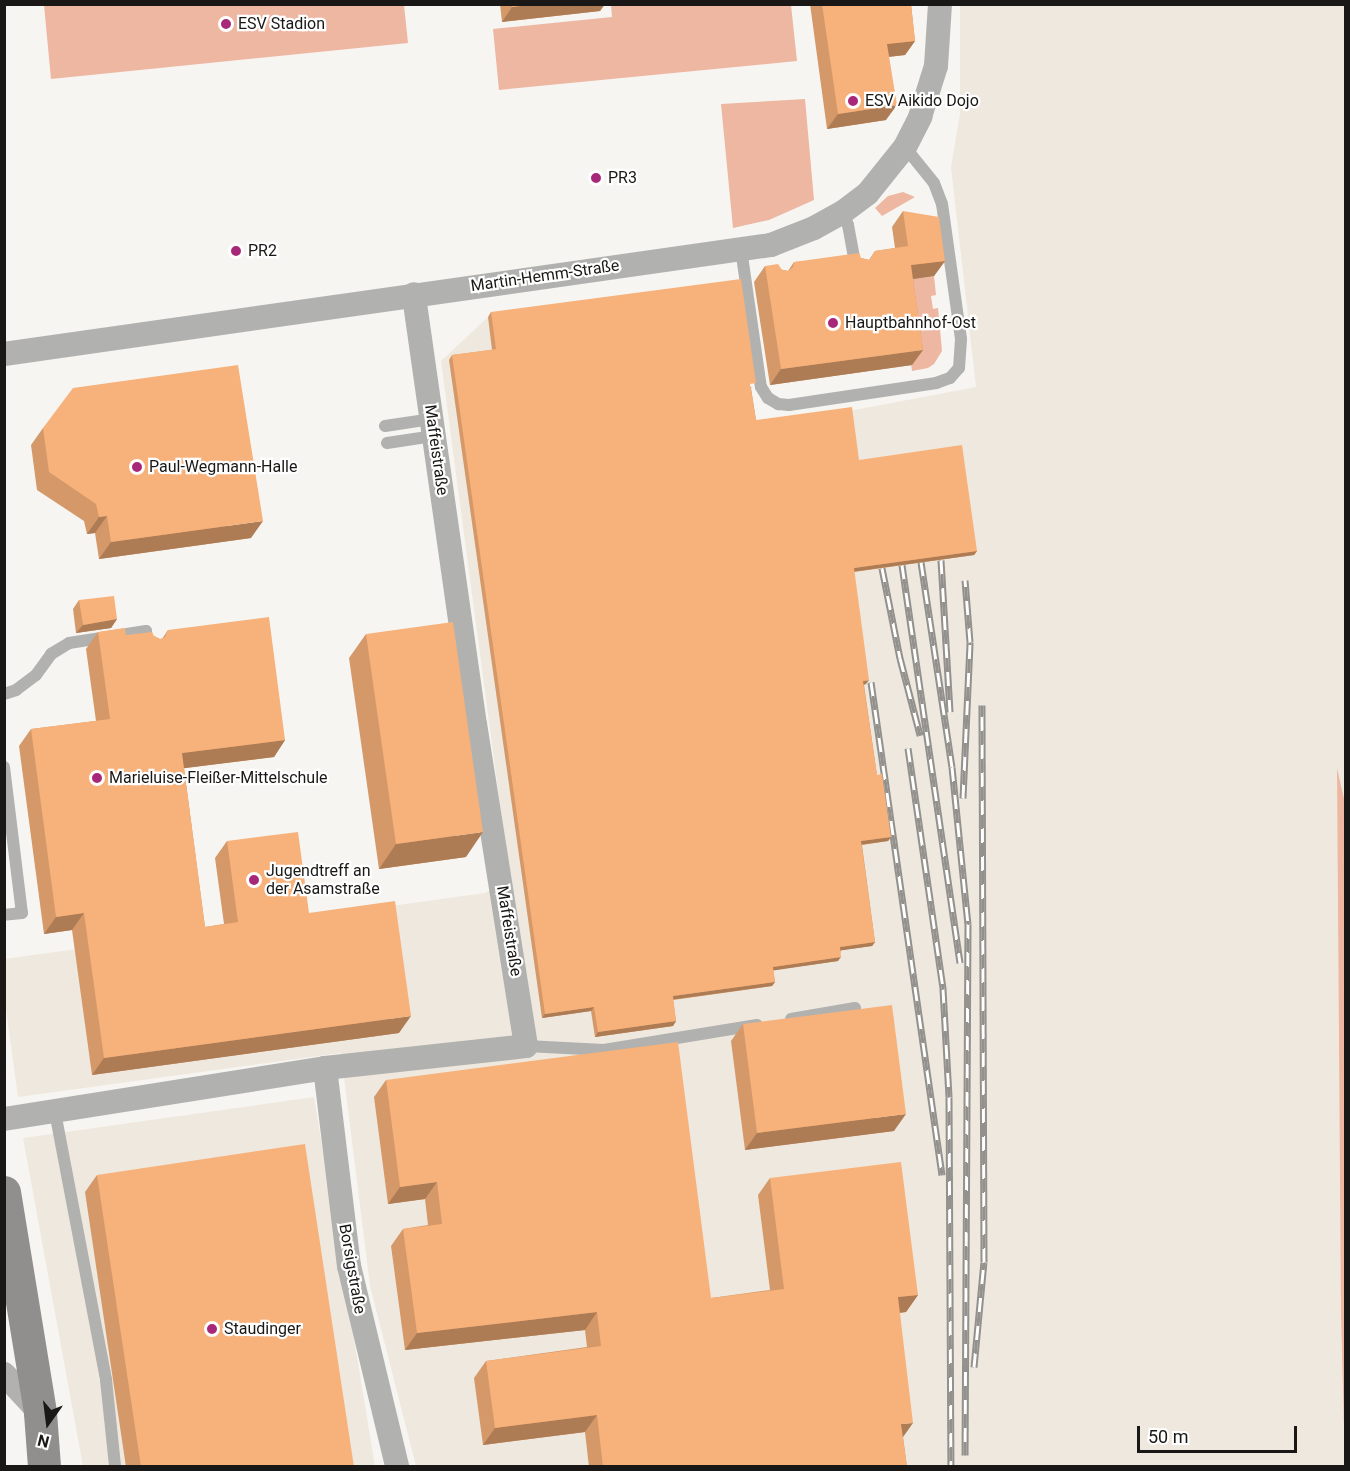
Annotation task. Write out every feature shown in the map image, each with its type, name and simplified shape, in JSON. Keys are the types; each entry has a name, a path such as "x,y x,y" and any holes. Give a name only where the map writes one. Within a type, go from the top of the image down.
{"street":[{"name":"Martin-Hemm-Straße","path":"4,354 741,249 772,252 843,212 874,186 905,147 920,117 936,66 939,4"},
{"name":"Maffeistraße","path":"414,294 475,725 526,1046"},
{"path":"4,1119 325,1068 526,1046"},
{"name":"Borsigstraße","path":"325,1068 349,1266 397,1467"},
{"path":"4,1192 40,1413 44,1467"},
{"path":"4,1374 40,1413"}],"lane":[{"path":"741,249 761,387 768,398 778,404 789,405 936,383 950,378 959,368 962,339 942,204 935,185 905,147"},
{"path":"843,212 848,225 856,268"},
{"path":"385,426 433,428"},
{"path":"387,443 433,428"},
{"path":"4,694 16,690 36,675 51,654 69,643 146,631 148,648"},
{"path":"4,767 22,913 4,915"},
{"path":"526,1046 604,1050 855,1008"},
{"path":"55,1112 106,1380 115,1467"}],"shaded area":[{"name":"ESV Stadion","path":"44,5 404,5 408,43 51,79"},
{"path":"611,5 791,5 797,61 499,90 493,29 612,17"},
{"path":"960,5 1345,5 1345,1466 416,1466 370,1286 341,1053 18,1097 5,1002 4,959 485,893 510,880 441,361 488,317 732,283 753,424 849,411 976,387 951,167 960,114"},
{"path":"805,99 814,200 769,220 733,228 721,104"},
{"path":"903,192 915,197 882,216 875,208 888,196"},
{"path":"934,276 936,295 931,296 933,309 938,308 942,351 934,364 928,368 912,371 900,281"},
{"path":"1337,768 1346,808 1345,1466 1341,1313"},
{"path":"314,1097 375,1466 83,1466 23,1138"}],"building":[{"path":"512,4 536,4 512,7"},
{"path":"822,4 911,4 915,41 887,44 897,105 838,114"},
{"name":"Hauptbahnhof-Ost","path":"903,211 939,217 945,261 911,265 923,350 781,369 765,266 778,264 782,270 788,271 793,267 794,262 859,253 861,258 869,260 875,251 908,246"},
{"path":"741,279 756,383 750,384 756,420 852,407 859,460 962,445 977,551 854,568 869,680 863,681 877,775 882,774 891,837 861,841 875,942 840,947 841,957 773,967 775,982 673,996 676,1021 598,1032 594,1007 545,1014 452,355 496,349 491,312"},
{"name":"Paul-Wegmann-Halle","path":"238,365 263,521 111,542 107,516 99,517 96,504 49,472 43,428 73,388"},
{"path":"114,596 117,619 83,625 79,600"},
{"path":"269,617 285,740 182,753 205,927 238,922 227,841 298,832 309,913 395,901 411,1016 104,1058 84,913 56,917 31,729 110,719 98,632 125,628 126,635 152,632 160,639 165,637 168,630"},
{"path":"453,622 483,832 396,844 366,634"},
{"path":"892,1005 906,1114 757,1133 743,1024"},
{"path":"678,1042 711,1298 784,1289 770,1178 901,1162 918,1295 898,1297 913,1423 901,1424 907,1467 603,1467 597,1415 495,1428 486,1361 601,1346 597,1312 417,1333 403,1229 442,1224 437,1182 400,1187 386,1080"},
{"name":"Staudinger","path":"305,1144 354,1467 141,1467 97,1175"}],"railway":[{"path":"941,560 950,712"},
{"path":"921,562 952,767 968,924 965,1455"},
{"path":"902,565 960,963"},
{"path":"882,568 900,658 920,735"},
{"path":"963,798 970,642 965,580"},
{"path":"871,682 942,1175"},
{"path":"974,1367 984,1262 982,705"},
{"path":"908,748 943,989 949,1097 951,1466"}],"place":[{"name":"ESV Stadion","path":"226,24"},
{"name":"ESV Aikido Dojo","path":"853,101"},
{"name":"PR3","path":"596,178"},
{"name":"PR2","path":"236,251"},
{"name":"Hauptbahnhof-Ost","path":"833,323"},
{"name":"Paul-Wegmann-Halle","path":"137,467"},
{"name":"Marieluise-Fleißer-Mittelschule","path":"97,778"},
{"name":"Jugendtreff an der Asamstraße","path":"254,880"},
{"name":"Staudinger","path":"212,1329"}]}
